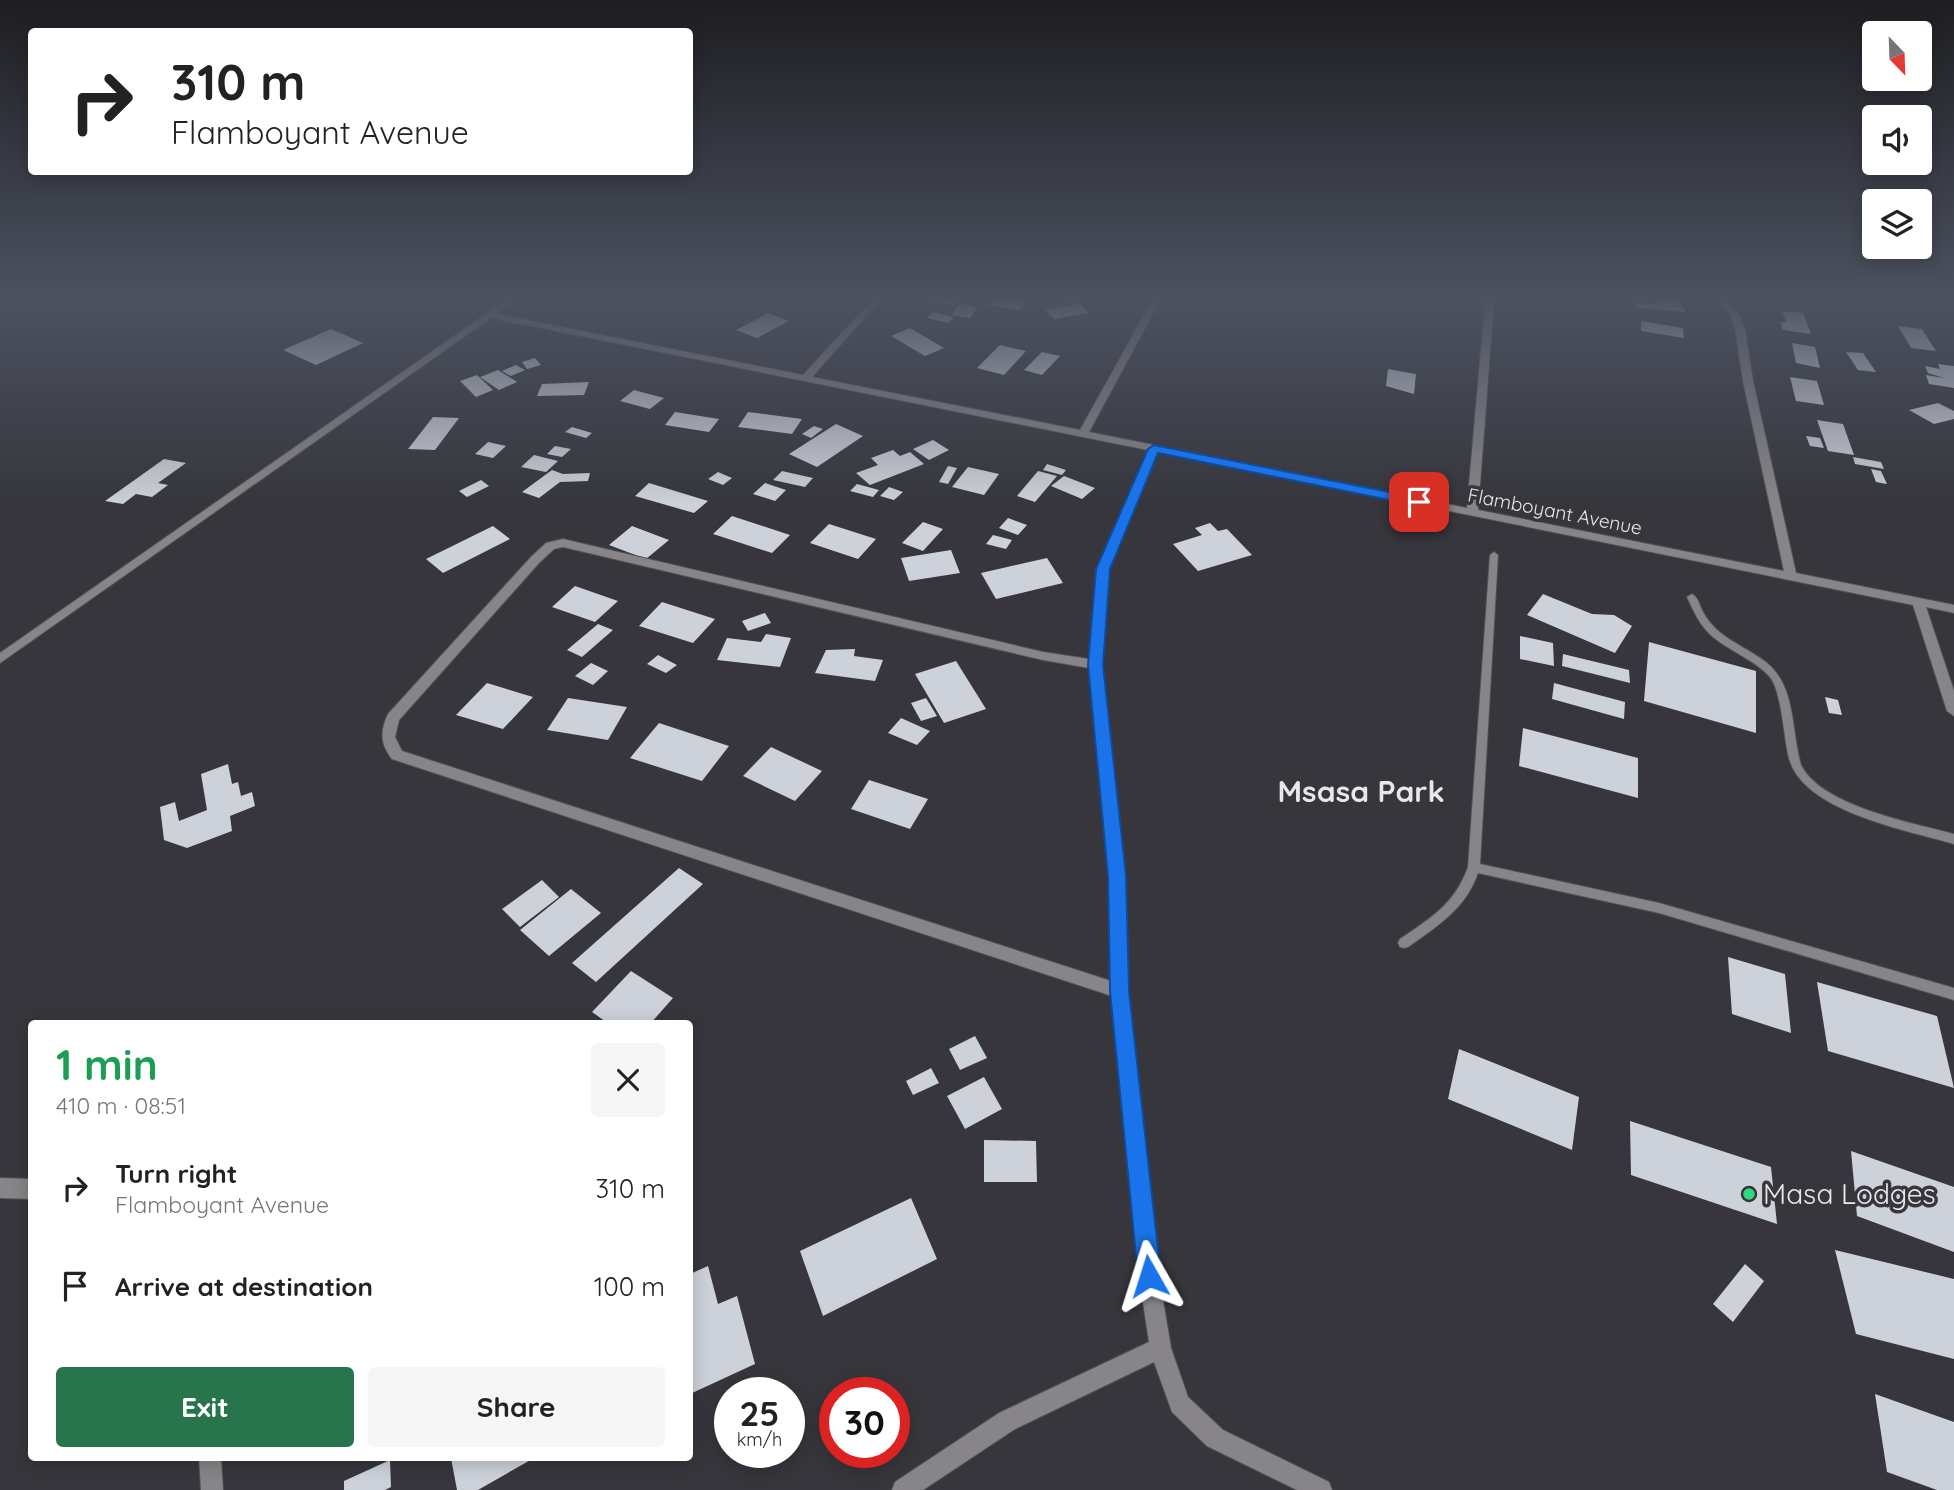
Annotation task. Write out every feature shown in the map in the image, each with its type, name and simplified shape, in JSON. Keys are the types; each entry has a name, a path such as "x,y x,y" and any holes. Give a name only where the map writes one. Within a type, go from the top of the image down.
{"street":[{"path":"0,659 417,367"},
{"name":"Flamboyant Avenue","path":"743,367 1954,609"},
{"path":"804,379 815,367"},
{"path":"1083,434 1120,367"},
{"path":"1472,512 1484,367"},
{"path":"1746,367 1791,576"},
{"path":"1154,449 1103,569 1095,665 1117,876 1119,991 1149,1276 1160,1348 1180,1404 1215,1438 1321,1490"},
{"path":"1095,665 1043,656 563,543 550,547 535,560 393,718 387,735 389,746 397,755 1119,991"},
{"path":"1918,602 1954,711"},
{"path":"0,1188 28,1189"},
{"path":"903,1490 1007,1421 1160,1348"},
{"path":"210,1461 212,1490"}],"lane":[{"path":"1404,943 1457,906 1470,884 1474,867 1494,555"},
{"path":"1692,597 1697,613 1711,633 1755,658 1777,678 1797,771 1819,791 1856,810 1954,838"},
{"path":"1474,867 1659,908 1954,994"}],"building":[{"path":"512,367 525,370 511,376 502,371"},
{"path":"978,367 1012,367 1004,375"},
{"path":"1027,367 1050,367 1042,375 1024,370"},
{"path":"1856,367 1872,367 1876,372 1858,370"},
{"path":"1925,367 1940,369 1939,367 1954,367 1954,388 1929,384 1926,375 1944,378 1928,373"},
{"path":"1388,369 1416,374 1414,394 1386,386"},
{"path":"498,370 517,382 499,390 480,377"},
{"path":"477,375 493,390 476,397 460,381"},
{"path":"1790,377 1817,381 1824,405 1796,401"},
{"path":"589,382 584,395 537,396 542,384"},
{"path":"634,390 664,398 650,409 620,401"},
{"path":"1938,403 1954,411 1954,419 1934,424 1909,410"},
{"path":"675,412 719,419 709,432 665,425"},
{"path":"748,412 802,419 792,434 738,427"},
{"path":"433,417 459,418 435,450 408,449"},
{"path":"1817,420 1843,424 1854,455 1828,451"},
{"path":"836,424 863,436 817,467 789,454"},
{"path":"814,426 823,429 811,438 802,434"},
{"path":"572,427 592,433 586,438 565,432"},
{"path":"1806,436 1820,438 1824,448 1810,446"},
{"path":"933,440 949,450 929,460 913,449"},
{"path":"488,442 506,446 493,458 475,454"},
{"path":"555,446 571,449 562,457 547,454"},
{"path":"893,450 900,456 910,452 924,464 870,485 856,473 878,465 871,458"},
{"path":"534,455 558,461 546,472 521,467"},
{"path":"1853,457 1881,462 1884,469 1855,464"},
{"path":"164,459 186,463 158,483 168,485 152,497 136,494 123,504 105,501"},
{"path":"1047,464 1066,470 1062,475 1043,470"},
{"path":"948,466 957,468 948,484 939,482"},
{"path":"968,467 999,474 984,495 952,487"},
{"path":"1871,469 1881,471 1887,484 1876,482"},
{"path":"552,470 563,474 590,473 588,481 560,482 539,498 522,492"},
{"path":"782,471 813,478 805,487 773,480"},
{"path":"1038,471 1057,476 1035,502 1017,496"},
{"path":"718,472 732,478 723,485 708,479"},
{"path":"1064,476 1095,488 1082,499 1051,486"},
{"path":"481,480 489,486 467,497 459,491"},
{"path":"649,483 708,501 694,513 635,496"},
{"path":"765,483 786,490 775,501 753,494"},
{"path":"857,484 879,490 873,497 850,491"},
{"path":"889,487 903,492 894,500 880,496"},
{"path":"732,516 790,535 772,553 713,534"},
{"path":"1008,518 1027,525 1018,535 999,528"},
{"path":"923,522 943,529 923,551 902,543"},
{"path":"1210,523 1218,531 1227,529 1252,555 1198,571 1173,544 1202,535 1195,528"},
{"path":"829,524 876,539 858,559 810,543"},
{"path":"493,526 510,539 443,573 426,559"},
{"path":"632,526 669,540 646,559 609,545"},
{"path":"993,535 1012,540 1006,549 986,544"},
{"path":"951,550 960,573 909,581 901,558"},
{"path":"1047,558 1063,583 996,599 981,573"},
{"path":"575,586 618,601 595,622 552,607"},
{"path":"1543,594 1592,614 1614,615 1632,626 1615,653 1527,615"},
{"path":"662,602 715,619 693,643 639,626"},
{"path":"765,613 771,623 748,631 742,621"},
{"path":"598,624 613,630 582,657 567,650"},
{"path":"766,634 791,638 780,667 717,660 727,638 761,642"},
{"path":"1520,636 1553,643 1554,666 1520,659"},
{"path":"1649,642 1756,671 1756,733 1644,701"},
{"path":"855,649 854,656 883,660 875,681 815,673 826,650"},
{"path":"1563,654 1629,670 1630,683 1562,666"},
{"path":"658,655 677,665 666,673 647,664"},
{"path":"956,661 986,709 944,723 915,674"},
{"path":"591,663 608,671 593,685 575,676"},
{"path":"487,683 533,697 503,729 456,715"},
{"path":"1554,683 1625,702 1624,719 1552,699"},
{"path":"1825,697 1838,700 1842,715 1829,713"},
{"path":"568,698 627,707 608,740 547,730"},
{"path":"926,698 937,716 921,721 911,703"},
{"path":"901,718 930,731 917,745 888,733"},
{"path":"659,723 729,746 702,781 630,758"},
{"path":"1523,728 1638,758 1638,798 1519,766"},
{"path":"771,747 822,771 795,801 743,776"},
{"path":"228,764 232,784 238,782 241,796 252,792 255,806 230,816 232,831 187,848 164,840 160,807 175,802 179,821 207,810 201,774"},
{"path":"869,780 928,799 910,829 851,809"},
{"path":"679,868 703,884 596,982 572,963"},
{"path":"542,880 559,897 520,927 502,909"},
{"path":"571,889 601,913 549,956 520,930"},
{"path":"1728,957 1785,974 1791,1033 1732,1014"},
{"path":"631,971 673,998 654,1020 603,1020 592,1012"},
{"path":"1817,982 1937,1016 1954,1088 1828,1051"},
{"path":"975,1036 987,1058 960,1070 949,1049"},
{"path":"1459,1049 1579,1097 1572,1150 1448,1099"},
{"path":"931,1068 939,1083 913,1095 906,1081"},
{"path":"984,1077 1002,1109 965,1129 947,1096"},
{"path":"1630,1121 1771,1167 1777,1224 1631,1175"},
{"path":"984,1140 1036,1141 1037,1182 984,1182"},
{"path":"1851,1151 1954,1187 1954,1252 1857,1216"},
{"path":"911,1198 937,1259 823,1316 800,1251"},
{"path":"1835,1250 1954,1279 1954,1359 1856,1334"},
{"path":"1745,1264 1764,1281 1733,1322 1713,1304"},
{"path":"708,1266 718,1304 737,1296 755,1364 727,1377 714,1377 714,1383 693,1393 693,1273"},
{"path":"1875,1394 1954,1422 1954,1490 1937,1490 1887,1472"},
{"path":"390,1461 391,1487 385,1490 344,1490 344,1481"},
{"path":"452,1461 529,1461 478,1490 457,1490"}],"place":[{"name":"Masa Lodges","path":"1749,1194"}],"district":[{"name":"Msasa Park","path":"1361,792"}],"route":[{"path":"1149,1276 1119,991 1117,876 1095,665 1103,569 1154,449 1419,502"}]}
